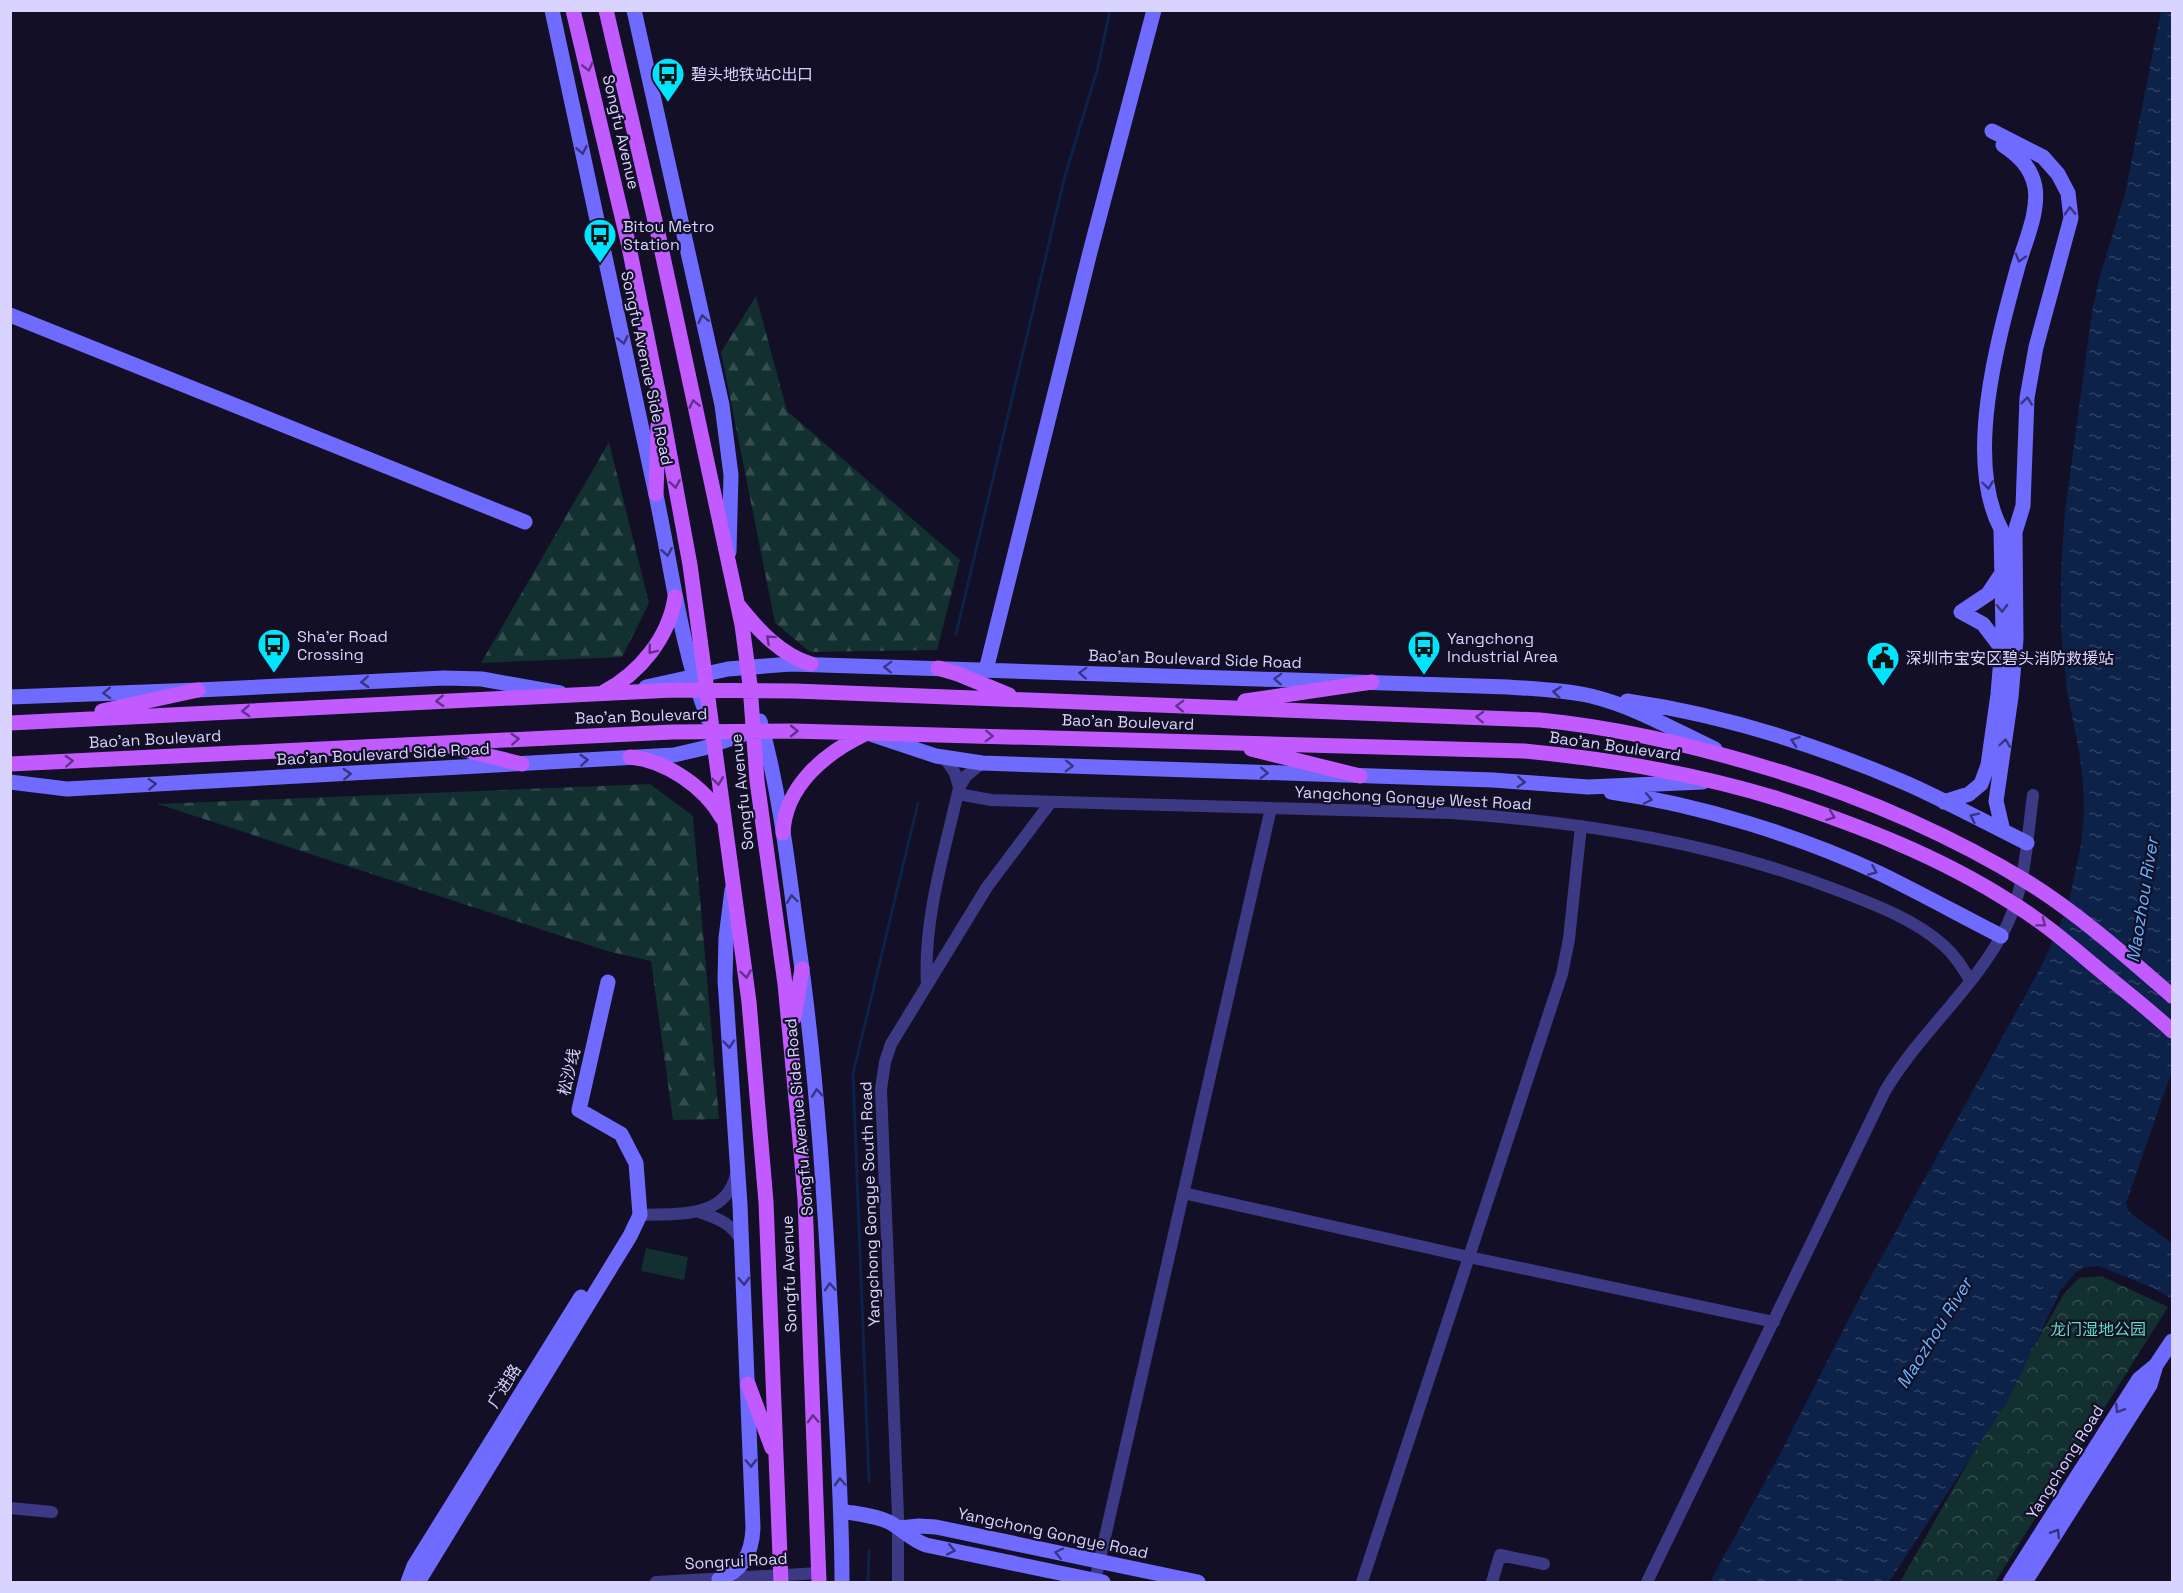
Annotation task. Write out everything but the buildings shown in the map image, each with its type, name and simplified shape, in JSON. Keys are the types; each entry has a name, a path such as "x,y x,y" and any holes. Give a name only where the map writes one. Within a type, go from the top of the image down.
{"main road":[{"name":"Songfu Avenue Side Road","path":"552,10 656,494 675,597 700,682"},
{"name":"Songfu Avenue","path":"573,10 628,242 690,565 700,682 713,738 749,1002 764,1162 781,1579"},
{"name":"Songfu Avenue","path":"606,10 659,238 737,603 758,731 757,781 785,984 805,1199 819,1578"},
{"path":"634,10 722,405 731,475 728,564"},
{"path":"986,670 1090,252 1154,10"},
{"path":"1944,802 1969,794 1981,784 1988,765 2002,649 2002,573 2001,529 1993,514 1987,485 1984,439 1990,375 2034,209 2035,189 2031,171 2018,155 1991,134 2043,157 2058,174 2068,194 2071,218 2036,347 2027,398 2023,506 2015,532 2015,650 2011,697 1996,801 2003,831"},
{"path":"10,315 525,522"},
{"path":"656,494 659,396"},
{"path":"2002,573 1988,594 1961,612 1983,624 2002,649"},
{"path":"602,693 622,681 649,654 665,628 675,597"},
{"path":"737,603 754,624 778,646 797,659 810,664"},
{"name":"Bao'an Boulevard Side Road","path":"700,682 748,667 810,664 1519,688 1590,696 1642,713 1702,743 1748,762"},
{"path":"938,668 1004,693 1030,700"},
{"path":"10,697 444,678 493,681 569,694"},
{"name":"Bao'an Boulevard","path":"10,723 629,692 700,682 751,690 1490,717 1564,722 1646,735 1784,772 1834,789 1893,814 2014,874 2066,909 2172,996"},
{"path":"1204,706 1372,682"},
{"path":"56,721 198,690"},
{"path":"1590,696 1673,708 1772,733 1888,776 2027,843"},
{"name":"Songfu Avenue Side Road","path":"758,731 775,780 816,1085 824,1182 841,1511 842,1582"},
{"name":"Bao'an Boulevard","path":"10,764 434,743 713,738 758,731 1524,751 1626,763 1723,783 1775,798 1880,836 1944,865 1992,890 2044,924 2172,1031"},
{"path":"783,833 791,801 803,780 831,755 868,733 944,757 982,763 1493,780 1569,786 1668,804 1782,835 1877,873 2001,936"},
{"name":"Bao'an Boulevard Side Road","path":"10,782 67,789 674,755 694,751 713,738"},
{"path":"1207,742 1244,748 1360,776"},
{"path":"434,743 522,764"},
{"path":"630,757 658,764 679,775 704,795 719,812 724,822"},
{"path":"1569,786 1671,782 1723,783"},
{"path":"719,1579 733,1573 743,1564 750,1550 753,1535 742,1243 725,980 726,938 733,882"},
{"path":"791,1044 802,969"},
{"name":"松沙线","path":"608,982 579,1110 621,1134 636,1163 640,1215"},
{"name":"广进路","path":"408,1582 414,1566 620,1233 632,1219 640,1215"},
{"name":"广进路","path":"418,1582 630,1236 640,1215"},
{"name":"Yangchong Road","path":"2025,1582 2150,1385 2156,1365 2172,1341"},
{"name":"Yangchong Road","path":"2010,1582 2139,1378 2156,1365"},
{"path":"748,1384 777,1467"},
{"name":"Yangchong Gongye Road","path":"841,1511 876,1517 926,1545 1099,1582"},
{"name":"Yangchong Gongye Road","path":"898,1528 936,1527 1198,1582"}],"street":[{"path":"944,757 952,767 958,791"},
{"path":"927,984 929,925 958,791 966,776 982,763"},
{"name":"Yangchong Gongye West Road","path":"958,791 990,800 1451,813 1501,816 1612,830 1724,852 1856,897 1931,935 1949,951 1970,980"},
{"path":"1647,1582 1885,1091 1901,1064 1970,980 2001,936 2017,898 2033,795"},
{"name":"Yangchong Gongye South Road","path":"898,1582 882,1081 885,1062 891,1044 987,887 1051,802"},
{"path":"1099,1582 1099,1561 1271,808"},
{"path":"1362,1582 1565,963 1581,826"},
{"path":"640,1215 699,1212 710,1208 727,1196 735,1182 738,1166"},
{"path":"1183,1193 1773,1322"},
{"path":"699,1212 727,1224 739,1235 742,1243"},
{"path":"10,1508 52,1512"},
{"path":"1492,1582 1500,1555 1544,1564"},
{"name":"Songrui Road","path":"656,1582 819,1578"}],"green space":[{"path":"756,296 787,411 960,560 937,650 810,652 775,623 721,352"},
{"path":"609,442 649,603 622,657 481,663"},
{"path":"650,784 693,816 719,1119 673,1120 651,961 607,951 158,804"},
{"path":"646,1248 688,1257 684,1280 641,1271"},
{"name":"龙门湿地公园","path":"2101,1276 2168,1307 1995,1582 1900,1582 2063,1295 2079,1278"}],"water":[{"name":"Maozhou River","path":"2161,11 2172,11 2172,1071 2126,1203 2129,1212 2172,1243 2172,1299 2153,1288 2099,1266 2084,1268 2075,1273 2061,1290 2007,1402 1889,1582 1710,1582 1779,1456 1863,1291 2043,963 2068,906 2081,845 2084,813 2083,782 2067,691 2061,631 2061,571 2065,511 2092,312 2099,279 2125,194"}],"waterway":[{"path":"956,634 1065,176 1098,67 1110,10"},
{"path":"869,1481 853,1074 918,803"},
{"path":"868,1582 869,1551"}],"place":[{"name":"碧头地铁站C出口","path":"668,103"},
{"name":"Bitou Metro Station","path":"600,264"},
{"name":"Sha'er Road Crossing","path":"274,674"},
{"name":"Yangchong Industrial Area","path":"1424,676"},
{"name":"深圳市宝安区碧头消防救援站","path":"1883,687"}]}
